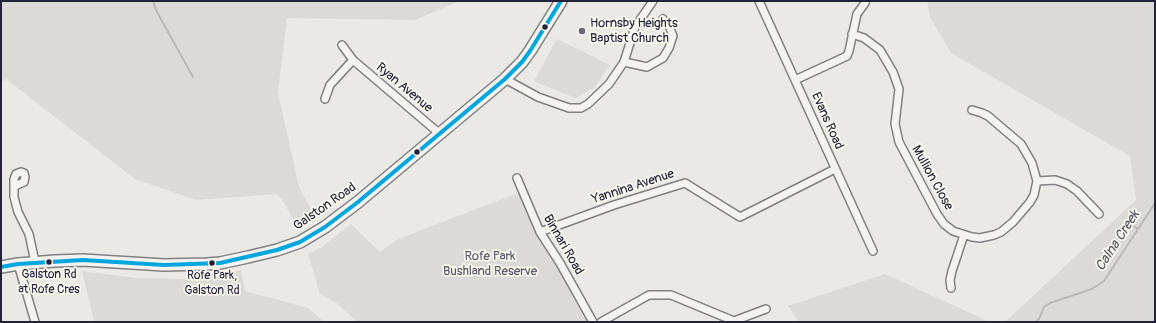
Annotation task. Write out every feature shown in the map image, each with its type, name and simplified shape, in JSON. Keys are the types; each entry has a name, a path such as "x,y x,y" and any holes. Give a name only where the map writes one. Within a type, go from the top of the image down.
{"main road":[{"name":"Galston Road","path":"1,267 35,262 82,260 164,265 220,263 277,250 300,242 330,223 369,193 505,79 522,62 530,51 561,1"}],"street":[{"path":"505,79 538,97 569,108 581,108 595,99 609,84 624,62 635,27 653,1"},
{"name":"Evans Road","path":"759,1 873,251"},
{"path":"795,80 845,57 849,51 857,14 865,3"},
{"path":"624,62 647,67 663,58 669,48 673,36 669,26 663,19"},
{"name":"Mullion Close","path":"852,34 868,40 880,50 887,60 898,84 899,96 895,124 899,142 940,219 953,231 972,237 987,237 1001,232 1007,228 1030,202 1034,195 1037,181"},
{"name":"Ryan Avenue","path":"342,45 353,60 440,134"},
{"path":"324,99 330,85 353,60"},
{"path":"972,110 988,116 1021,144 1032,163 1037,181 1055,180 1067,184 1077,191 1099,214"},
{"name":"Yannina Avenue","path":"540,232 614,205 685,183 740,217 835,169"},
{"name":"Binnari Road","path":"517,178 540,232 560,263 593,322"},
{"path":"15,186 14,197 18,212 29,234 35,262"},
{"path":"951,288 950,280 952,271 964,235"},
{"path":"18,264 35,322"},
{"path":"601,322 649,295 671,295 734,321 766,309"}],"shaded area":[{"path":"557,39 610,65 594,88 575,98 534,81"}],"green space":[{"path":"1,1 460,1 415,20 287,18 278,92 299,187 315,217 298,228 282,199 276,194 196,200 135,179 6,79 1,82"},
{"path":"927,1 1155,1 1155,322 1005,322 1136,200 1130,156 951,53 930,17"},
{"name":"Rofe Park Bushland Reserve","path":"521,192 592,322 357,322 338,304 320,294 308,254 322,247 351,224 380,252 398,239"},
{"path":"241,270 245,291 308,308 324,322 94,322 82,271 137,278 189,279 209,278"},
{"path":"885,274 990,322 799,322 788,306"}],"waterway":[{"path":"153,1 157,12 193,77"},
{"name":"Calna Creek","path":"1036,322 1039,319 1044,307 1050,303 1092,289 1104,281 1155,203"},
{"path":"1131,224 1138,229"}],"transit line":[{"path":"1,267 18,264 83,260 164,265 220,263 277,250 300,242 325,227 358,202 505,79 522,62 530,51 561,1"}],"place":[{"name":"Hornsby Heights Baptist Church","path":"582,31"},
{"name":"Galston Rd at Rofe Cres","path":"49,262"},
{"name":"Rofe Park, Galston Rd","path":"212,263"}]}
